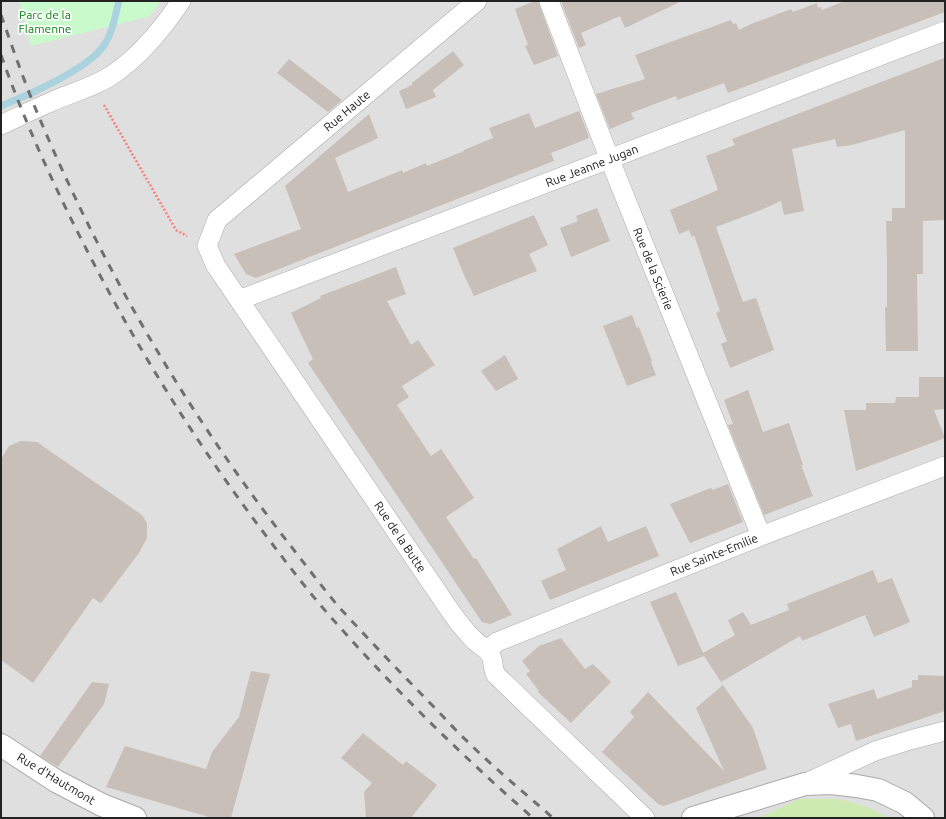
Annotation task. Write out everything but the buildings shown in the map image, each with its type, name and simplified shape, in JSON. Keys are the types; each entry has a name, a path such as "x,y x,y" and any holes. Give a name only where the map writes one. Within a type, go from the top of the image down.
{"street":[{"path":"1,125 51,102 93,86 115,74 148,45 163,27 181,1"},
{"name":"Rue Haute","path":"207,246 217,220 477,1"},
{"name":"Rue de la Scierie","path":"549,1 610,160 761,536"},
{"name":"Rue Jeanne Jugan","path":"239,300 610,160 945,31"},
{"name":"Rue de la Butte","path":"207,246 216,266 451,612 476,642 487,650"},
{"name":"Rue Sainte-Emilie","path":"487,650 497,642 761,536 945,466"},
{"path":"487,650 492,657 493,670 503,683 645,818"},
{"path":"693,818 805,784 875,750 945,731"},
{"name":"Rue d'Hautmont","path":"1,745 56,781 102,805 135,818"},
{"path":"805,784 831,783 878,790 905,803 923,818"}],"path":[{"path":"93,86 176,230 207,246"}],"shaded area":[{"path":"1,1 945,1 945,818 1,818"}],"green space":[{"name":"Parc de la Flamenne","path":"19,1 161,1 150,16 31,46"},
{"path":"799,799 839,799 867,807 889,818 758,818"}],"waterway":[{"path":"1,106 58,80 74,71 99,52 111,32 119,1"}],"railway":[{"path":"1,15 39,117 90,228 148,334 212,437 283,536 338,606 478,752 553,818"},
{"path":"1,55 43,160 112,299 154,370 221,474 245,508 299,578 321,606 353,642 428,720 533,818"}]}
